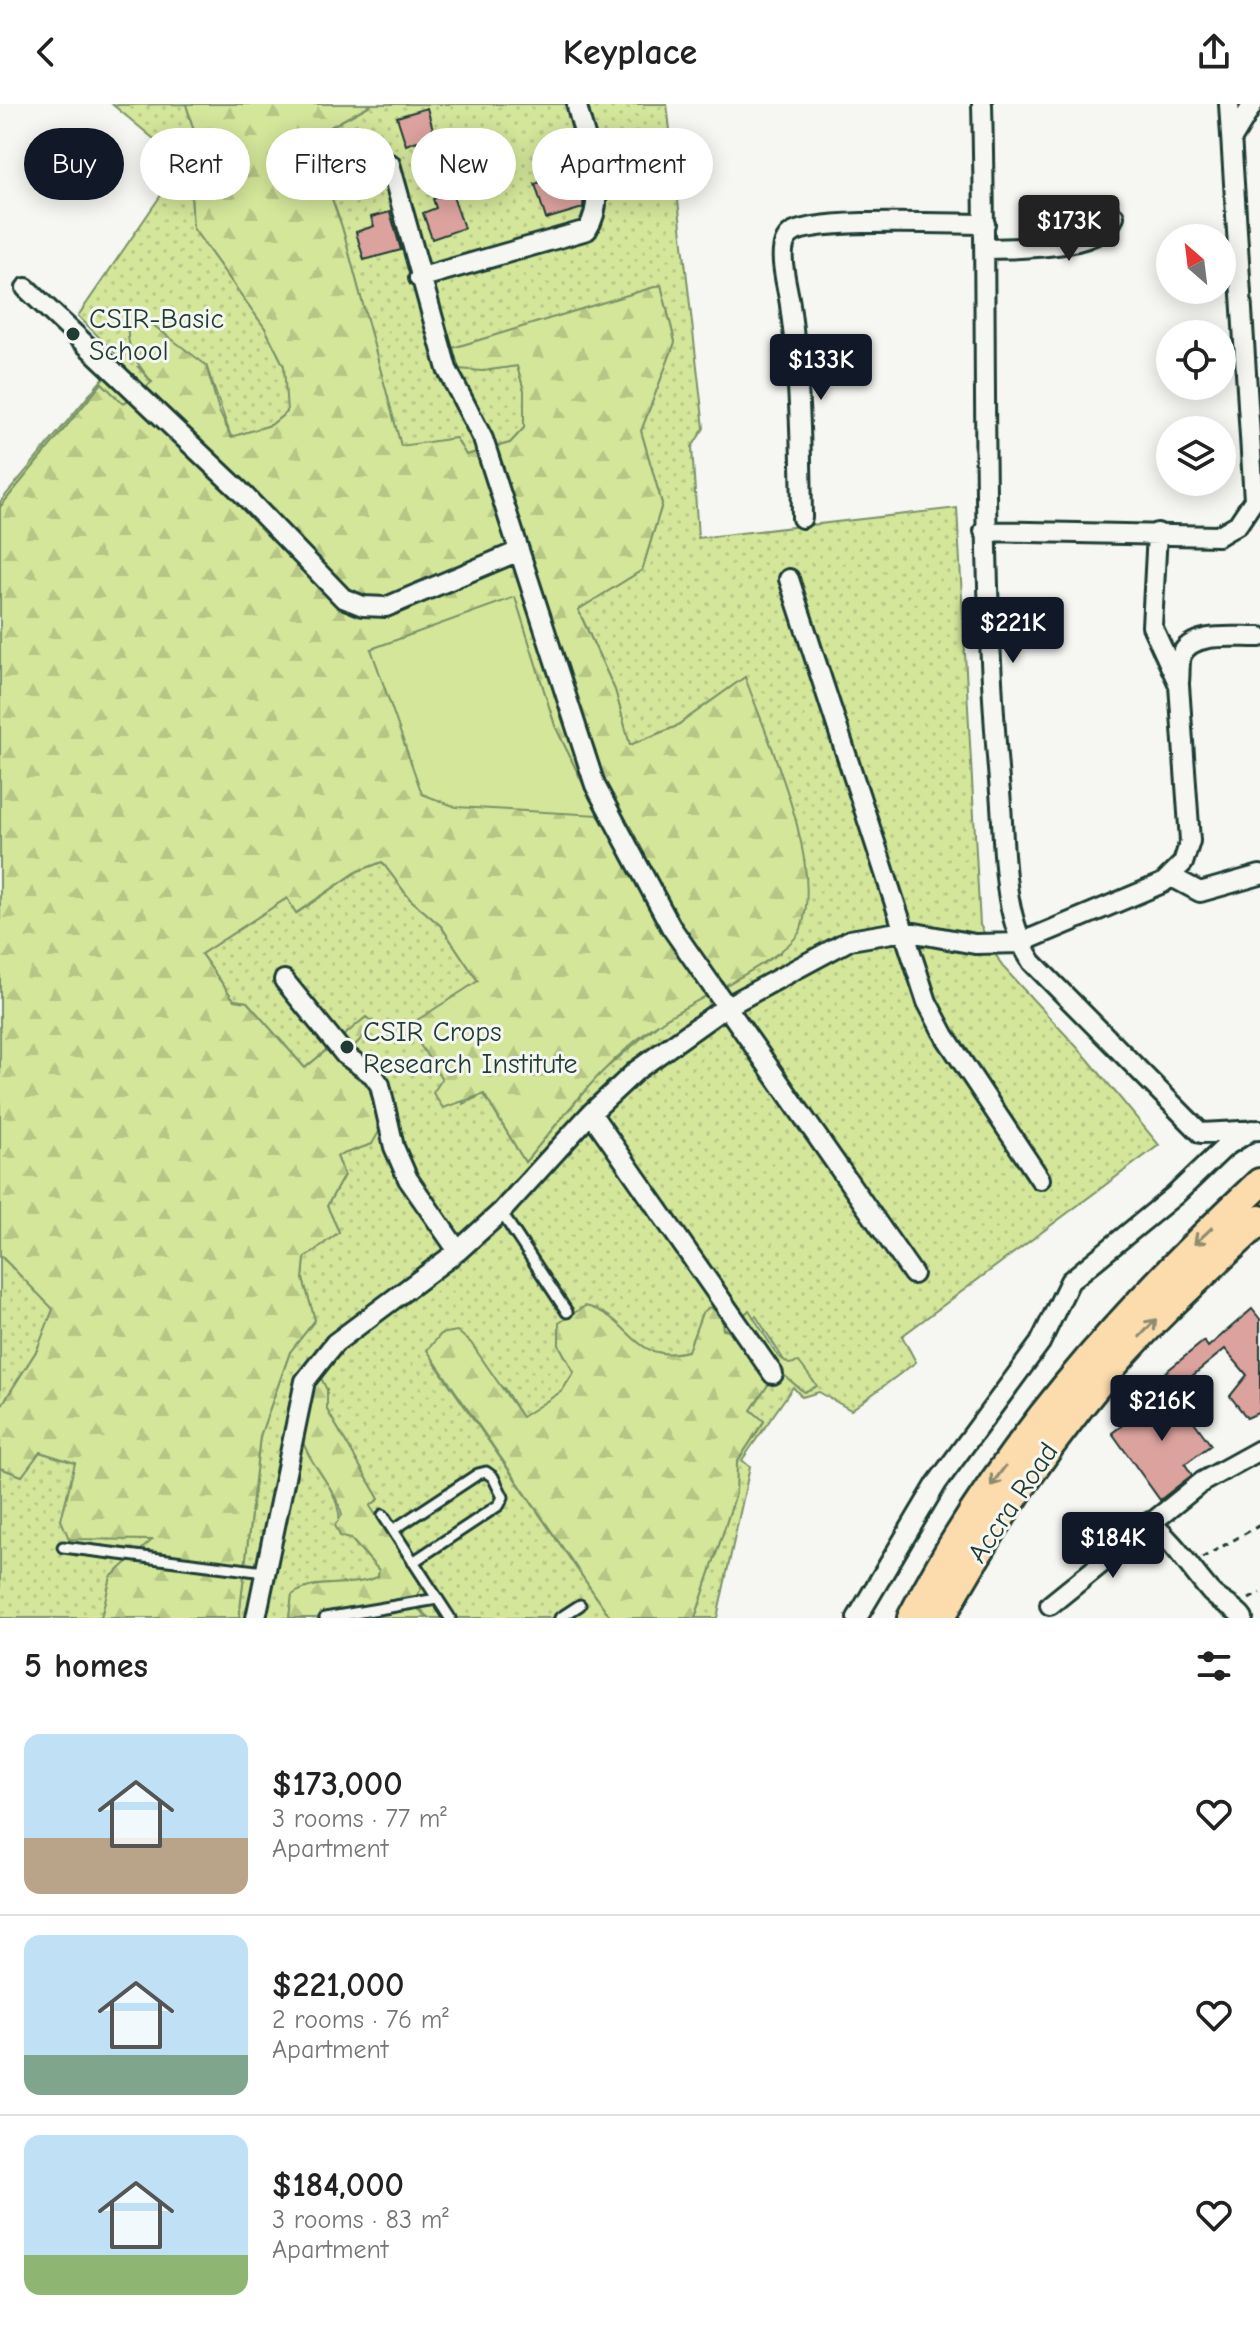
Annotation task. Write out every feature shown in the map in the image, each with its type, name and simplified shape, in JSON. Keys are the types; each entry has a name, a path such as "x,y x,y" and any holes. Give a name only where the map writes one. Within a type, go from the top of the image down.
{"highway":[{"path":"912,1618 983,1496 1086,1360 1187,1251 1260,1183"},
{"name":"Accra Road","path":"940,1618 1000,1515 1071,1417 1159,1316 1260,1220"}],"street":[{"path":"982,104 986,249 984,531 998,773 1011,911 1020,943 1032,962 1201,1133 1258,1128"},
{"path":"984,531 1218,536 1238,524 1254,500 1229,104"},
{"path":"1233,137 1253,104"},
{"path":"419,278 587,230 596,216 598,197 577,106"},
{"path":"395,184 447,369 483,439 563,695 595,785 671,927 724,1008 913,1274"},
{"path":"986,249 1080,241 1110,227 1114,216"},
{"path":"802,518 797,353 783,244 788,236 811,227 985,224"},
{"path":"26,288 239,490 343,598 363,606 386,607 519,551"},
{"path":"1157,533 1152,626 1179,685"},
{"path":"789,579 927,1002 945,1036 1040,1179"},
{"path":"256,1618 305,1381 335,1343 458,1251 501,1212 591,1113 637,1070 724,1008 850,940 904,931 975,944 1020,943 1163,883 1183,863 1190,841 1179,685 1181,656 1190,644 1201,639 1260,637"},
{"path":"1170,876 1200,892 1260,875"},
{"path":"284,980 345,1055 373,1075 380,1085 394,1147 408,1179 458,1251"},
{"path":"591,1113 773,1374"},
{"path":"857,1618 937,1483 1040,1343 1070,1281 1175,1195 1225,1147 1258,1128"},
{"path":"1050,1605 1202,1482 1260,1450"},
{"path":"1150,1522 1192,1564 1210,1593 1235,1607 1243,1618"}],"lane":[{"path":"501,1212 567,1312"},
{"path":"393,1530 471,1478 486,1472 493,1477 503,1497 499,1505 413,1562"},
{"path":"383,1515 450,1618"},
{"path":"63,1547 265,1572"},
{"path":"325,1618 437,1599"},
{"path":"560,1618 580,1605"}],"path":[{"path":"1192,1564 1260,1525"}],"green space":[{"path":"186,104 193,128 141,128 113,105"},
{"path":"186,104 372,104 328,128 266,128 266,200 332,200 401,446 456,438 466,455 510,443 524,428 524,390 517,366 482,371 459,369 453,348 661,285 675,342 641,431 662,504 642,570 578,610 615,690 630,745 675,727 745,677 791,802 806,871 806,902 801,929 793,940 761,965 645,1033 590,1085 525,1162 484,1094 443,1108 433,1093 442,1079 408,1026 478,981 441,926 410,899 382,862 358,871 296,913 287,898 201,954 234,1000 247,1002 305,1068 366,1017 375,1024 355,1045 350,1064 374,1087 384,1123 372,1144 337,1156 344,1175 327,1206 339,1232 305,1258 303,1279 315,1320 290,1352 260,1436 239,1618 101,1618 111,1577 152,1540 69,1539 61,1520 75,1463 40,1452 22,1476 0,1468 0,1408 37,1350 53,1309 0,1255 0,507 102,383 123,404 152,382 138,363 129,342 128,326 141,316 206,365 219,411 231,437 271,425 287,412 284,366 265,328 193,228 192,200 250,200 250,128 193,128","holes":["515,598 555,726 598,814 371,649"]},
{"path":"372,104 667,104 670,128 532,128 532,200 678,200 704,428 692,447 698,538 957,508 980,925 1002,966 1087,1058 1159,1145 902,1336 916,1362 851,1410 819,1392 802,1397 793,1387 742,1460 750,1467 717,1618 695,1618 736,1493 737,1462 764,1422 751,1410 778,1370 804,1392 756,1316 728,1331 702,1313 688,1351 672,1355 641,1349 628,1333 559,1345 574,1372 562,1391 522,1418 504,1388 434,1362 611,1618 430,1618 417,1602 418,1581 369,1506 379,1499 327,1410 327,1390 300,1425 332,1491 340,1519 340,1536 351,1539 379,1570 378,1577 365,1582 315,1585 292,1596 289,1618 239,1618 260,1436 290,1352 315,1320 303,1279 305,1257 339,1232 327,1206 344,1175 337,1156 372,1144 350,1065 355,1045 374,1024 366,1017 305,1068 247,1002 234,1000 201,954 287,898 297,913 358,871 382,862 410,899 441,926 478,981 463,1104 484,1094 525,1162 598,1075 663,1020 780,953 745,677 675,727 630,745 615,690 578,609 642,570 662,504 641,431 675,342 661,285 453,348 482,371 517,366 524,390 524,428 510,443 466,455 455,438 401,447 332,200 395,200 395,128 328,128"},
{"path":"158,200 192,200 193,228 265,328 284,366 288,411 271,425 231,437 206,365 138,367 152,382 123,404 102,383 0,507 0,502 120,358 78,316"},
{"path":"515,597 555,726 598,815 456,807 422,794 371,649"},
{"path":"0,1255 54,1309 37,1350 0,1408"},
{"path":"585,1306 613,1320 642,1346 669,1354 688,1351 702,1313 710,1307 721,1315 723,1330 728,1331 749,1310 778,1356 789,1364 799,1362 817,1386 804,1392 778,1370 751,1410 764,1421 737,1462 736,1493 695,1618 611,1618 427,1350 441,1334 457,1331 471,1343 522,1417 562,1391 574,1372 559,1345 559,1323"},
{"path":"320,1376 327,1390 327,1410 379,1499 370,1506 418,1581 421,1589 415,1598 419,1610 430,1618 289,1618 292,1595 312,1586 378,1577 379,1570 351,1539 340,1536 335,1525 342,1515 338,1503 311,1460 302,1437 300,1419 303,1407 314,1377"},
{"path":"39,1452 76,1463 61,1520 153,1540 111,1577 101,1618 0,1618 0,1468 22,1476"}],"building":[{"path":"427,108 433,128 411,128 411,143 406,145 397,117"},
{"path":"433,200 454,200 464,228 432,239 423,213 436,208"},
{"path":"540,200 583,200 583,208 546,219"},
{"path":"390,212 401,250 364,260 356,232 374,226 371,217"},
{"path":"1252,1309 1260,1319 1260,1412 1247,1418 1230,1396 1247,1375 1225,1349 1175,1390 1162,1375 1204,1341 1208,1347"},
{"path":"1170,1389 1211,1445 1185,1464 1192,1475 1160,1500 1112,1433"}],"place":[{"name":"CSIR-Basic School","path":"73,334"},
{"name":"CSIR Crops Research Institute","path":"347,1047"}]}
